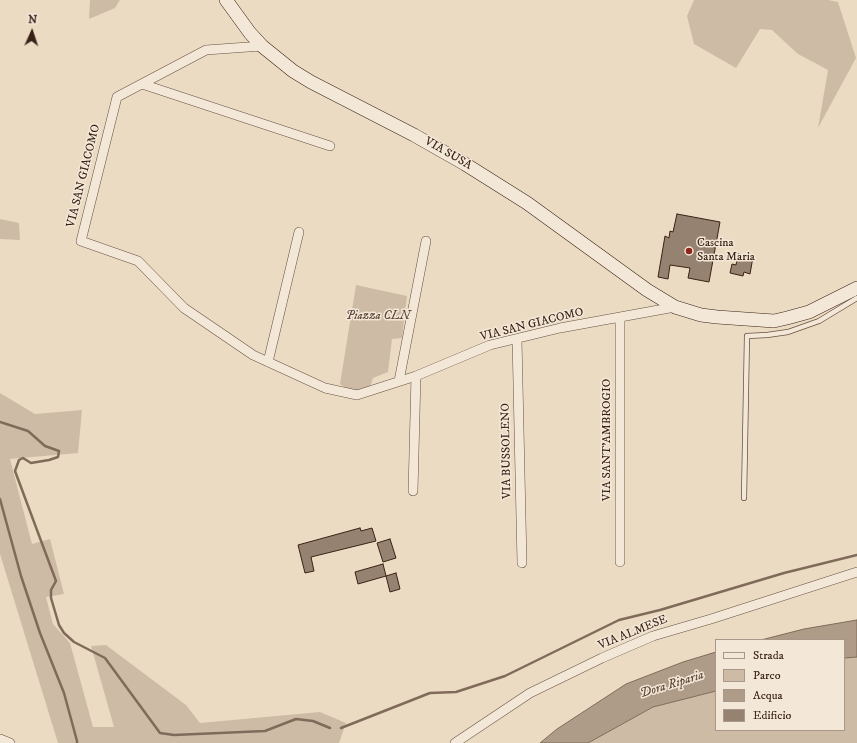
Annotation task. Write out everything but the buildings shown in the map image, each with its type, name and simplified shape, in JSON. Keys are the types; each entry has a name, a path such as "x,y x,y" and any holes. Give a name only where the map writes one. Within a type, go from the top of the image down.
{"main road":[{"name":"VIA SUSA","path":"226,0 250,33 262,46 293,71 311,82 436,147 504,188 553,221 647,290 674,306 701,315 717,318 774,321 809,312 857,288"}],"street":[{"name":"VIA SAN GIACOMO","path":"262,46 206,50 117,97 81,241 138,261 184,308 253,355 325,388 357,395 399,380 416,376 490,346 560,328 674,306"},
{"path":"142,84 330,146"},
{"path":"268,362 299,232"},
{"path":"399,380 426,240"},
{"name":"VIA SANT'AMBROGIO","path":"620,317 620,562"},
{"name":"VIA BUSSOLENO","path":"517,339 522,563"},
{"path":"413,491 416,376"},
{"name":"VIA ALMESE","path":"455,743 530,693 602,658 653,636 857,572"},
{"path":"0,739 10,743"}],"lane":[{"path":"744,498 747,336 788,332 819,321 857,298"}],"green space":[{"path":"90,0 120,0 115,8 89,19"},
{"path":"694,0 828,0 838,2 856,58 818,128 828,70 798,54 772,30 760,29 736,68 694,44 687,16"},
{"path":"0,219 19,223 20,240 0,239"},
{"name":"Piazza CLN","path":"356,285 407,296 402,338 392,339 388,372 373,378 369,390 357,395 340,384"},
{"path":"0,393 35,414 82,410 78,453 10,459 32,544 50,539 64,594 46,597 53,624 70,643 93,727 114,727 91,646 106,645 186,705 200,723 320,712 346,723 339,743 58,743 0,554"},
{"path":"857,657 857,743 588,743 653,707 715,691 715,731 845,731 845,658"}],"water":[{"path":"857,620 857,657 845,658 845,639 765,639 804,629"},
{"name":"Dora Riparia","path":"715,652 715,691 653,707 588,743 540,743 557,729 626,684 683,662"}],"waterway":[{"path":"0,422 28,431 45,446 59,451 58,457 49,460 31,463 23,458 19,460 15,471 56,581 51,590 51,598 59,625 64,633 74,642 105,658 160,733 174,735 265,731 296,719 313,721 330,728"},
{"path":"0,499 21,576 40,633 64,693 77,743"},
{"path":"341,728 430,693 456,692 505,676 619,620 660,610 784,573 857,555"}],"place":[{"name":"Cascina Santa Maria","path":"689,251"}]}
